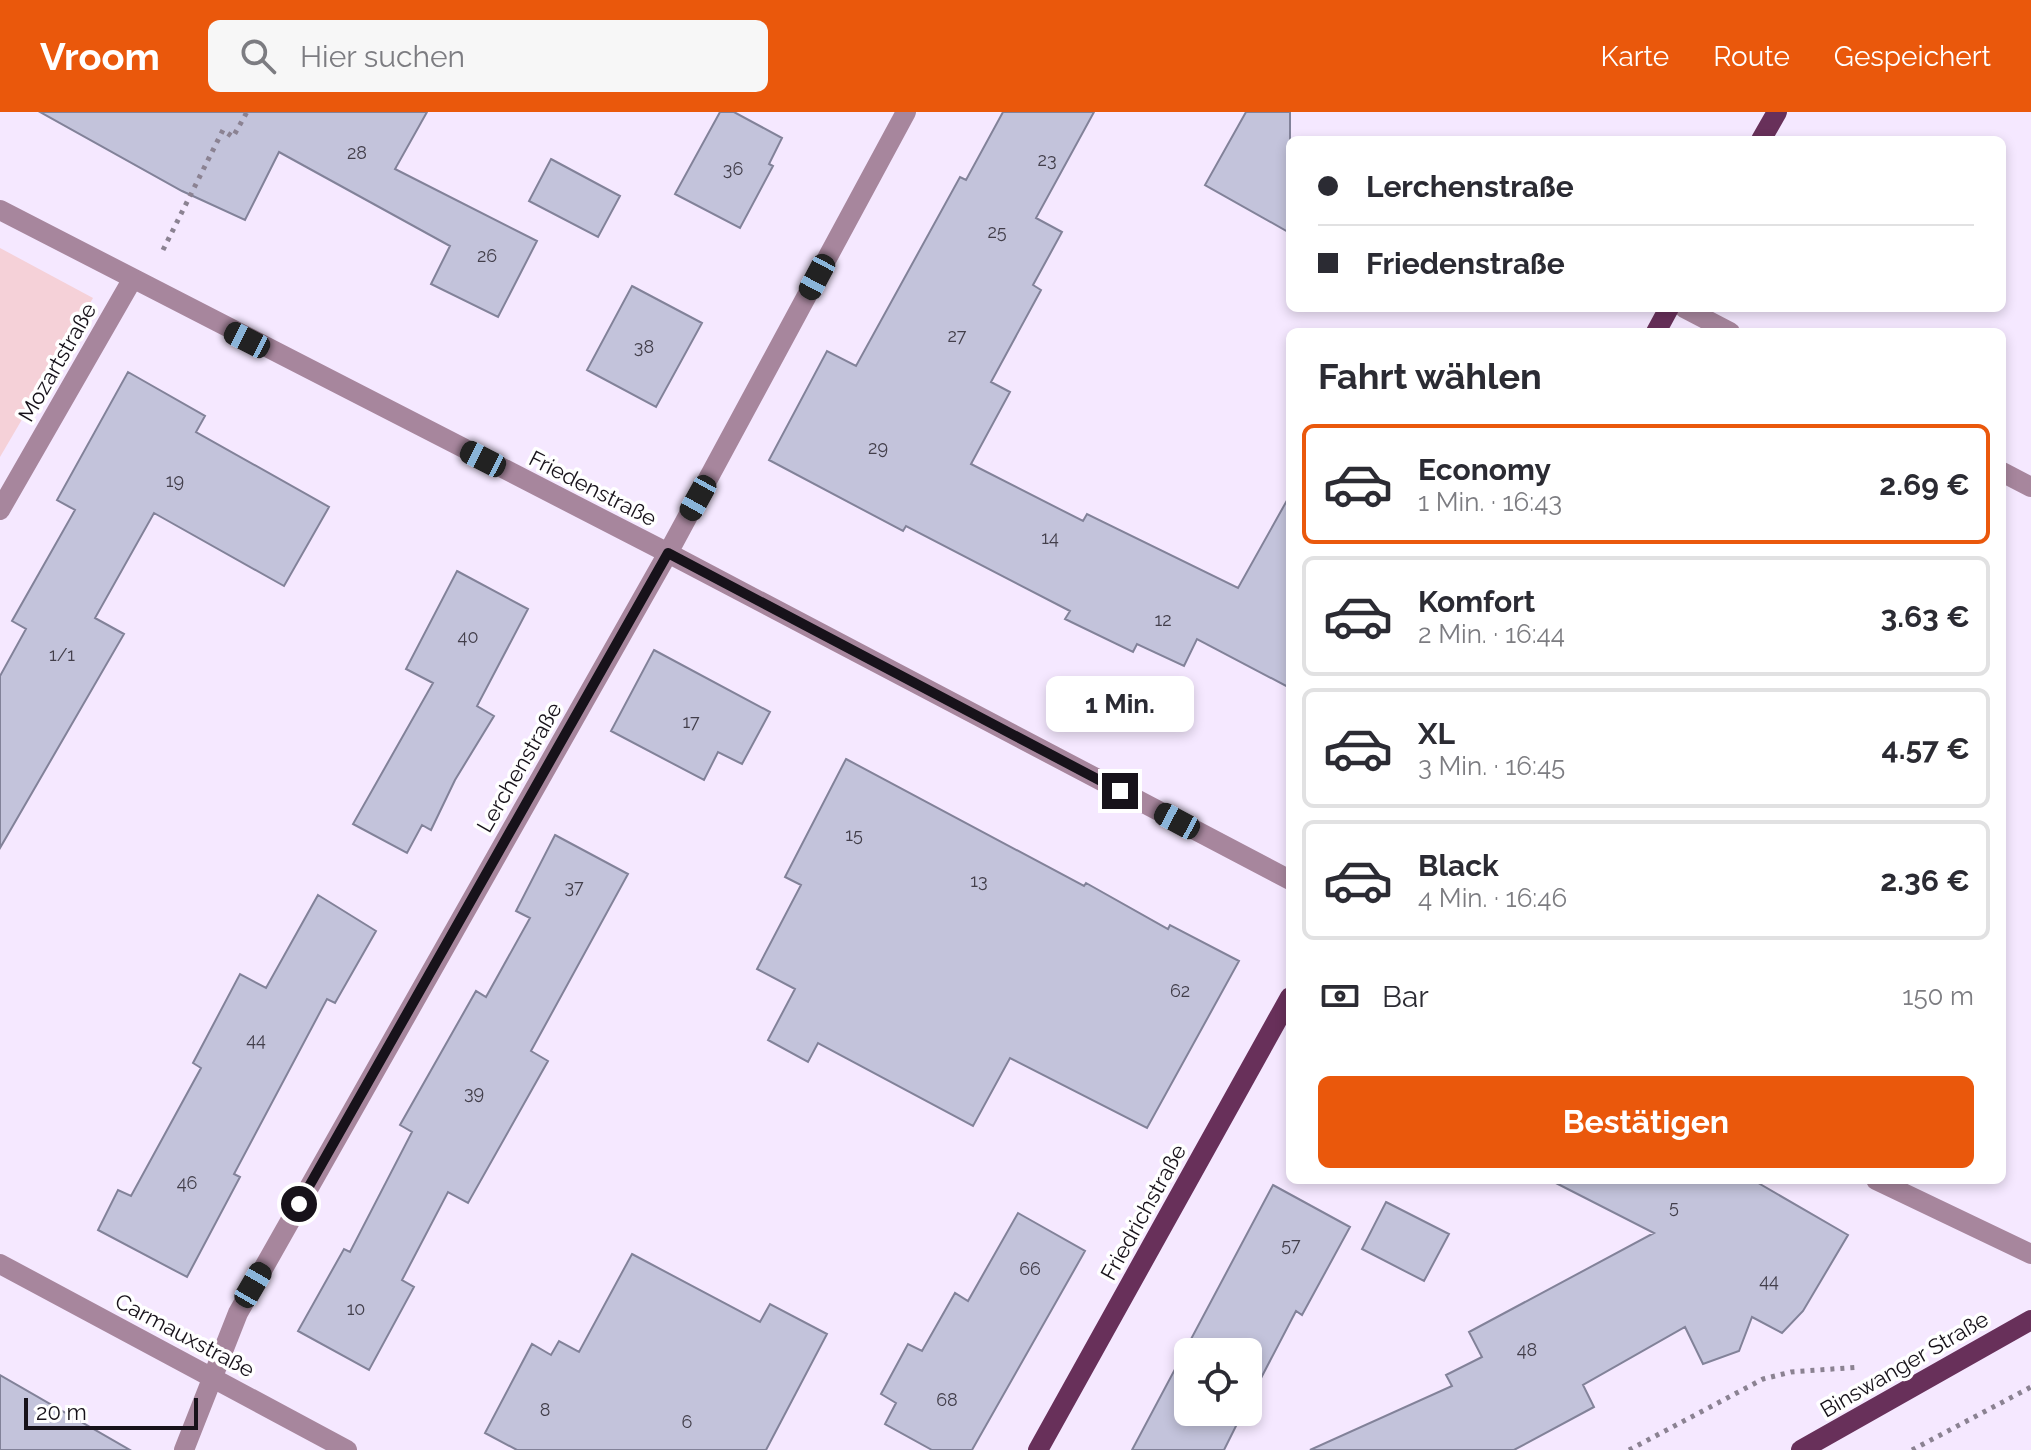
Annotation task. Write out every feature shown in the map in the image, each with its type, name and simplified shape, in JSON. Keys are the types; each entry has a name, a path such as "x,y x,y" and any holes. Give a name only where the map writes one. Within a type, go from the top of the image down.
{"main road":[{"path":"1763,136 1777,112"},
{"name":"Friedrichstraße","path":"1038,1450 1286,1004"},
{"name":"Binswanger Straße","path":"1801,1450 2031,1320"}],"street":[{"name":"Lerchenstraße","path":"184,1450 238,1313 668,553 906,112"},
{"name":"Friedenstraße","path":"0,210 138,284 668,553 1286,878"},
{"name":"Mozartstraße","path":"0,510 138,284"},
{"path":"1692,312 1722,328"},
{"path":"2006,474 2031,487"},
{"path":"1884,1184 2031,1254"},
{"name":"Carmauxstraße","path":"0,1264 347,1450"}],"path":[{"path":"138,284 223,130 233,137 247,112"},
{"path":"1629,1450 1763,1379 1791,1372 1867,1367"},
{"path":"1912,1450 2031,1387"}],"shaded area":[{"path":"0,248 93,298 0,457"}],"building":[{"path":"40,112 427,112 395,169 537,241 498,317 431,284 450,246 279,152 245,220 182,191"},
{"path":"720,112 734,112 782,138 769,164 773,166 740,228 675,194"},
{"path":"1003,112 1094,112 1036,218 1062,232 1033,285 1041,290 991,382 1010,392 971,464 1083,521 1087,514 1238,588 1286,502 1286,686 1197,639 1184,666 1137,644 1133,652 1065,619 1070,611 906,526 903,531 769,460 827,351 856,366 960,177 966,180"},
{"path":"1246,112 1290,112 1290,136 1286,136 1286,231 1205,185"},
{"path":"551,159 620,196 598,237 529,201"},
{"path":"632,286 702,323 656,407 587,370"},
{"path":"128,372 205,416 196,432 329,507 284,586 154,513 95,618 124,634 0,848 0,676 26,629 12,621 75,510 57,500"},
{"path":"457,571 528,609 477,706 494,716 455,780 431,830 422,825 407,853 353,824 433,683 406,669"},
{"path":"654,650 770,712 742,764 718,752 704,780 611,731"},
{"path":"846,759 1084,886 1086,883 1168,929 1170,925 1239,961 1147,1128 1010,1058 973,1126 818,1043 808,1062 768,1040 795,989 757,969 801,885 785,877"},
{"path":"555,835 628,874 531,1051 548,1061 468,1203 448,1192 402,1280 414,1287 369,1370 298,1331 344,1249 350,1252 412,1132 400,1125 476,991 486,997 530,918 516,911"},
{"path":"318,895 376,931 335,1003 327,999 234,1174 240,1177 187,1277 98,1230 118,1190 131,1196 201,1068 193,1063 240,974 266,988"},
{"path":"1558,1184 1760,1184 1848,1235 1803,1311 1782,1333 1752,1317 1739,1351 1703,1364 1685,1327 1583,1385 1594,1407 1514,1450 1310,1450 1452,1386 1446,1375 1482,1357 1469,1332 1654,1233"},
{"path":"1273,1185 1350,1227 1302,1315 1296,1311 1262,1376 1262,1338 1192,1338"},
{"path":"1386,1202 1449,1234 1424,1281 1362,1249"},
{"path":"1018,1213 1085,1251 972,1450 932,1450 885,1424 896,1403 881,1394 908,1344 922,1351 955,1293 968,1301"},
{"path":"632,1254 760,1322 770,1304 827,1334 766,1450 517,1450 485,1433 532,1344 551,1355 559,1341 579,1352"},
{"path":"1174,1371 1174,1426 1236,1426 1224,1450 1132,1450"},
{"path":"0,1375 130,1450 0,1450"}],"route":[{"path":"299,1204 668,553 1120,791"}]}
